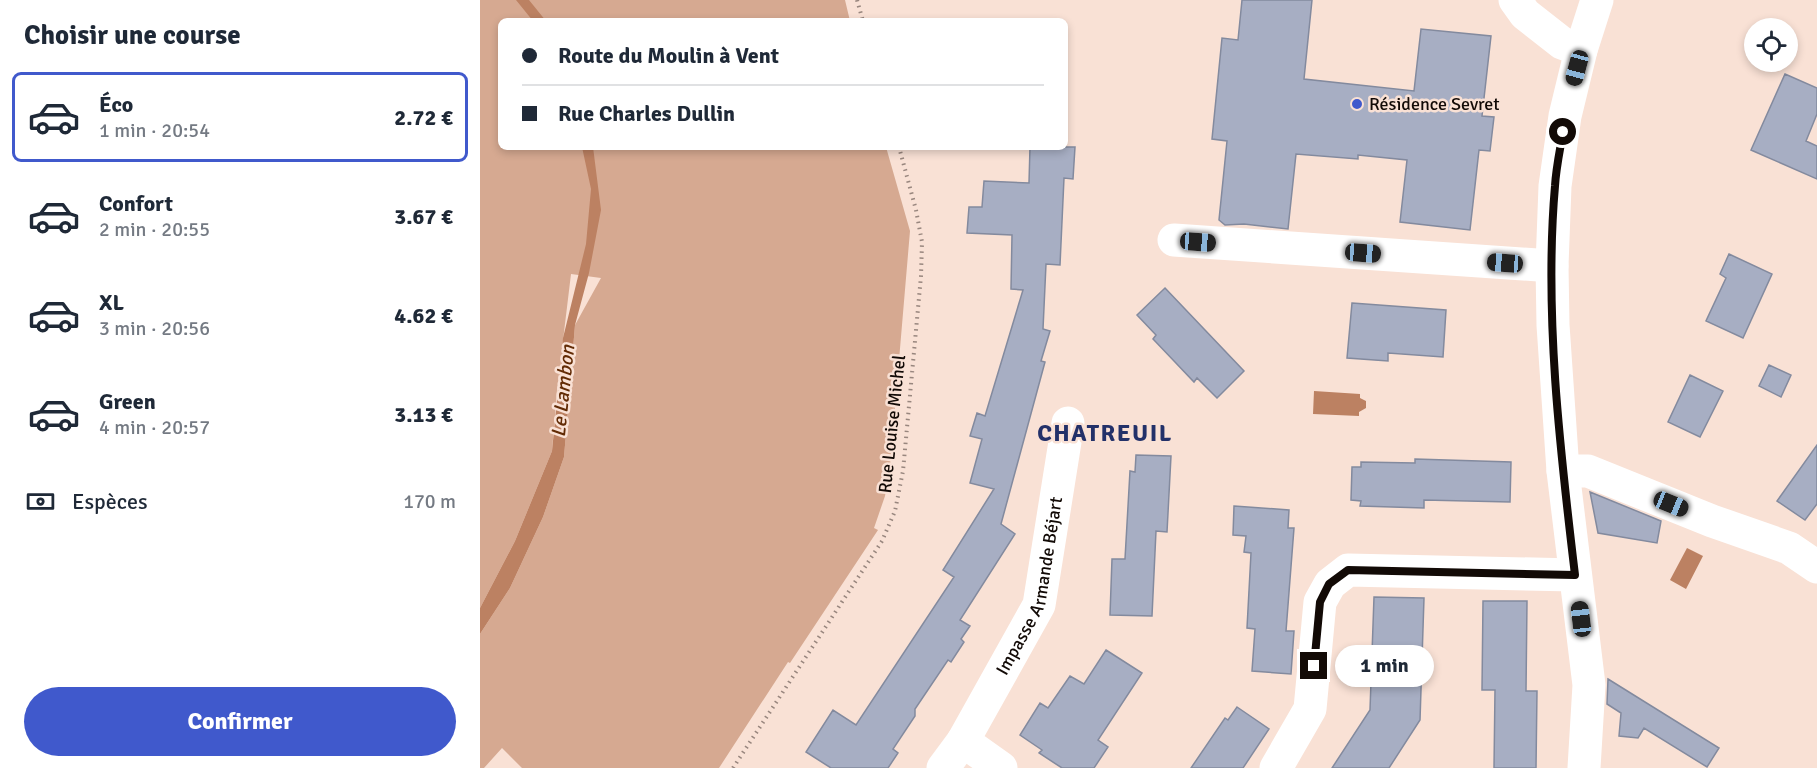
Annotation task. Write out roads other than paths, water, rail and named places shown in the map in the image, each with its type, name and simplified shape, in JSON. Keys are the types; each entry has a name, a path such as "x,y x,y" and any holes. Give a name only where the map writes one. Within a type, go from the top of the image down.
{"street":[{"path":"1515,0 1525,14 1562,43 1581,50"},
{"path":"1584,768 1589,685 1563,471 1553,325 1552,266 1555,186 1567,104 1597,0"},
{"path":"1174,240 1552,266"},
{"name":"Impasse Armande Béjart","path":"944,768 963,741 1039,605 1068,423"},
{"path":"1563,471 1588,471 1712,521 1789,548 1817,567"},
{"path":"1276,768 1310,709 1320,602 1329,584 1348,570 1575,575"},
{"path":"963,741 1001,768"}],"water":[{"path":"516,0 529,0 544,18 531,18"},
{"name":"Le Lambon","path":"583,150 593,150 601,210 589,273 575,325 564,457 543,517 510,588 480,634 480,608 515,541 552,451 563,338 586,244 591,189"},
{"path":"1314,391 1360,394 1360,398 1366,401 1366,408 1359,412 1359,416 1313,414"},
{"path":"1687,548 1703,556 1686,589 1670,580"}],"place":[{"name":"Résidence Sevret","path":"1357,104"}],"district":[{"name":"CHATREUIL","path":"1105,433"}]}
